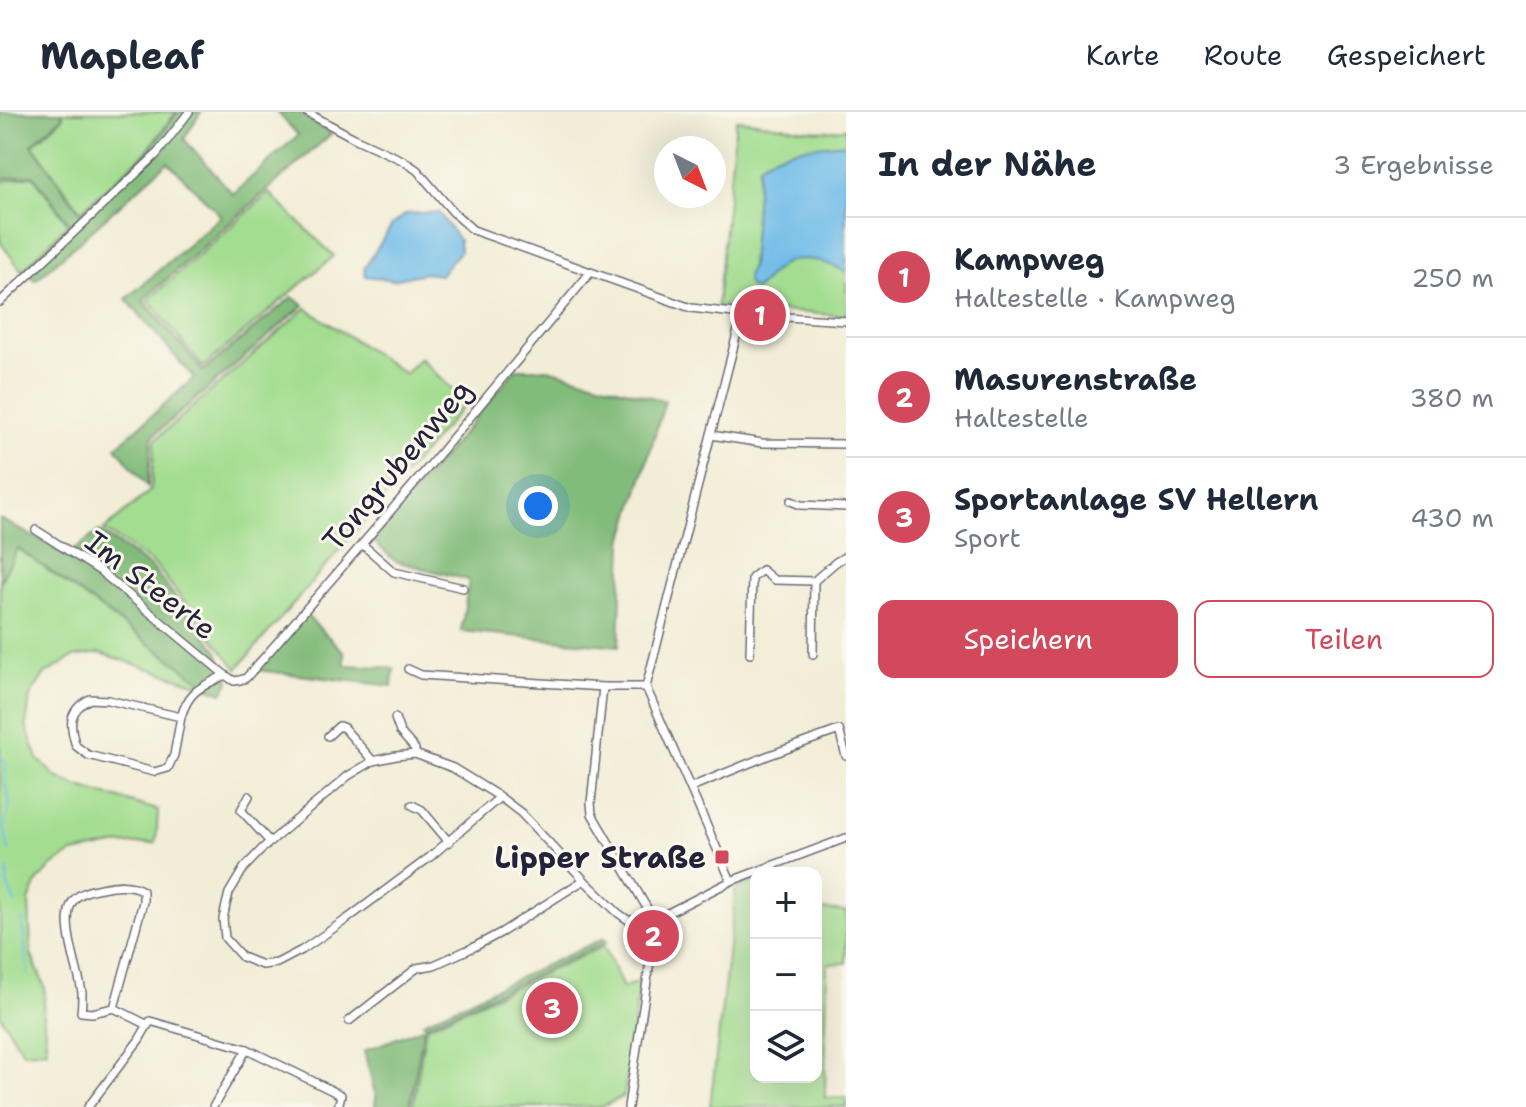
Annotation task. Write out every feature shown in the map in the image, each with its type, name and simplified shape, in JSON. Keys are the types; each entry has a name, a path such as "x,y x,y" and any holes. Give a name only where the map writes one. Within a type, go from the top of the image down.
{"street":[{"path":"0,302 156,155 189,112"},
{"path":"306,112 417,170 473,230 691,308 846,321"},
{"name":"Tongrubenweg","path":"234,681 246,678 590,273"},
{"path":"731,881 646,687 742,314"},
{"path":"711,435 762,443 846,444"},
{"path":"791,501 801,505 846,507"},
{"name":"Im Steerte","path":"36,530 100,571 234,681"},
{"path":"362,544 394,572 463,588"},
{"path":"750,654 752,578 762,570 774,580 814,581 846,556"},
{"path":"813,654 814,581"},
{"path":"408,669 421,675 646,687"},
{"path":"181,717 108,700 90,699 76,708 70,722 76,746 88,755 154,772 168,768 174,755 185,702 197,690 225,675"},
{"path":"603,687 592,814 654,920 628,1107"},
{"path":"395,718 400,732 415,749 415,754"},
{"path":"328,736 339,726 344,728 373,761"},
{"path":"691,787 839,730 846,756"},
{"path":"500,797 449,842 347,919 277,963 262,965 242,957 225,938 223,919 229,893 244,868 348,776 373,761 396,756 415,754 453,768 500,797 521,813 584,880 628,920 654,920 731,881 846,838"},
{"path":"249,796 241,810 270,842"},
{"path":"412,805 422,810 449,842"},
{"path":"349,1021 417,968 434,965 474,947 584,880"},
{"path":"114,1008 143,902 143,891 134,885 108,886 85,892 73,900 69,911 70,941 82,995 81,1012 114,1008 149,1023 247,1049 341,1095 338,1107"},
{"path":"88,1107 149,1023"},
{"path":"213,1107 247,1049"}],"green space":[{"path":"0,112 62,112 62,117 32,145 81,213 146,154 178,112 201,112 184,139 233,194 298,135 277,112 298,112 331,134 143,300 203,371 292,297 304,305 152,437 148,487 116,447 194,378 126,299 221,216 168,162 36,280 24,272 70,224 33,175 0,179"},
{"path":"63,112 176,112 145,153 81,211 33,145 63,118"},
{"path":"736,120 805,130 846,128 846,316 717,306"},
{"path":"33,176 68,224 22,271 0,242 0,182"},
{"path":"269,193 334,256 203,367 148,300"},
{"path":"306,308 405,374 420,358 466,403 237,669 156,566 104,530 151,490 155,440"},
{"path":"516,369 548,369 665,401 623,541 619,646 461,631 469,580 395,561 373,541"},
{"path":"0,519 68,555 99,531 153,569 217,650 229,682 222,693 210,688 18,548 0,582"},
{"path":"17,548 210,688 100,653 73,657 44,675 30,696 26,726 38,759 56,777 79,787 158,810 156,843 114,845 73,853 53,865 37,882 29,901 31,954 45,988 43,1015 47,1050 23,1052 0,1015 0,582"},
{"path":"306,615 344,652 345,665 394,668 392,686 256,670"},
{"path":"750,883 750,1083 822,1083 822,910 846,912 846,963 827,964 825,1098 846,1097 846,1107 710,1107 736,889"},
{"path":"604,938 607,942 426,1025 423,1022"},
{"path":"604,946 623,988 640,981 624,1096 602,1107 413,1107 426,1027"},
{"path":"424,1027 410,1107 375,1107 376,1097 364,1051"}],"water":[{"path":"846,143 846,272 815,260 798,259 783,264 754,290 747,279 751,265 759,165 789,151"},
{"path":"438,212 459,240 460,251 440,275 424,273 394,280 366,276 364,269 392,225 406,214"}],"waterway":[{"path":"0,757 6,763 5,784 10,803 4,826 9,851"},
{"path":"8,869 7,884 15,903"},
{"path":"22,919 28,975"}],"place":[{"name":"Kampweg","path":"760,315"},
{"name":"Lipper Straße","path":"722,857"},
{"name":"Masurenstraße","path":"653,936"},
{"name":"Sportanlage SV Hellern","path":"552,1008"}]}
